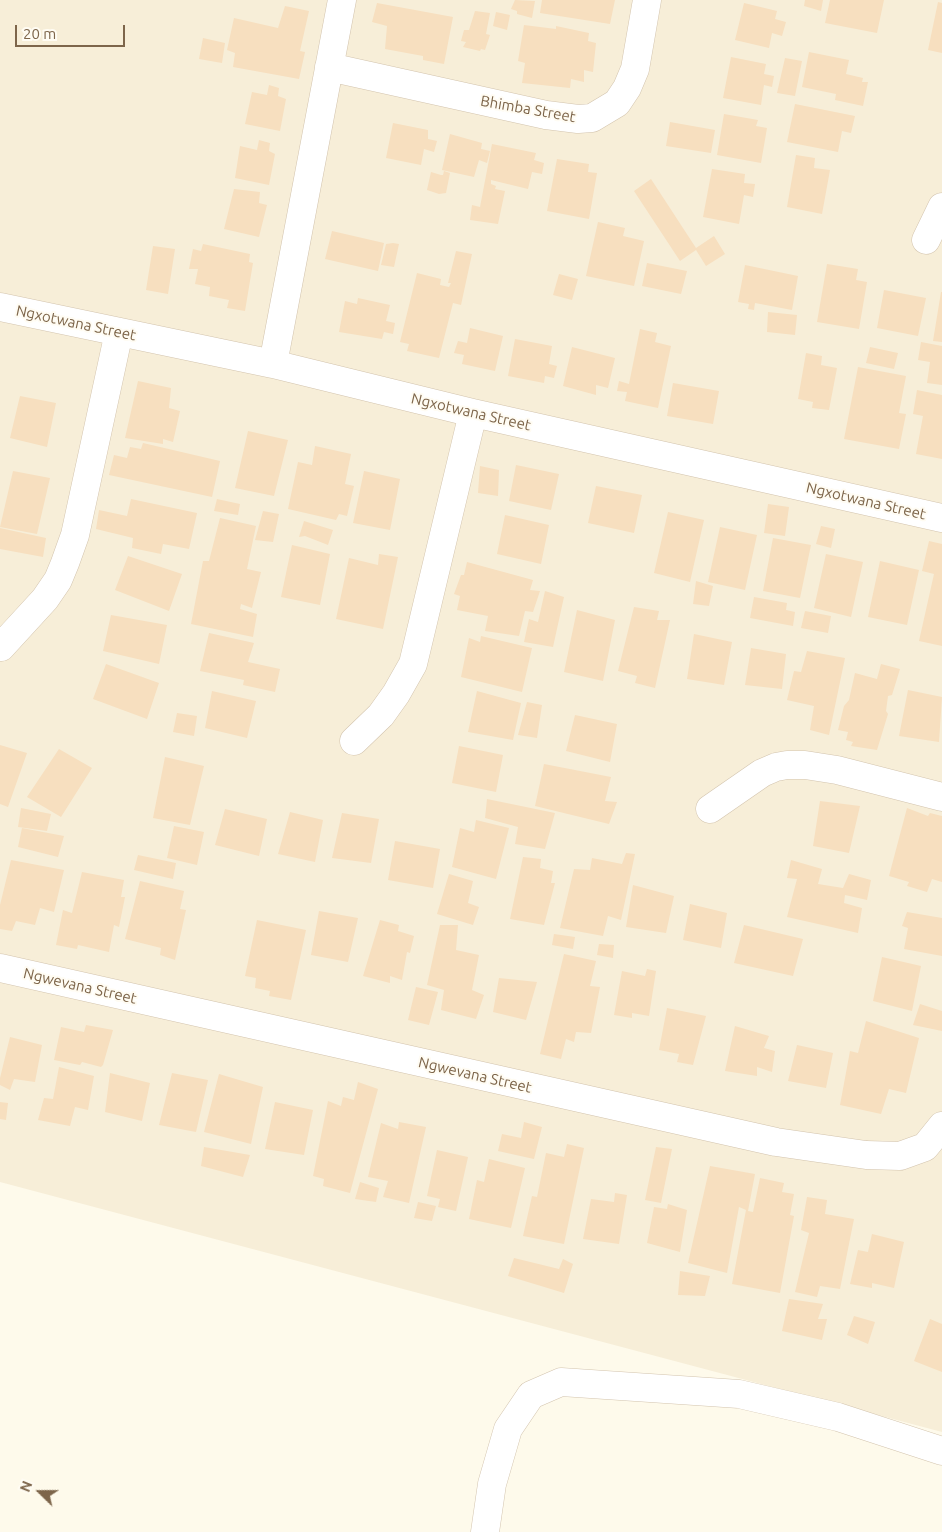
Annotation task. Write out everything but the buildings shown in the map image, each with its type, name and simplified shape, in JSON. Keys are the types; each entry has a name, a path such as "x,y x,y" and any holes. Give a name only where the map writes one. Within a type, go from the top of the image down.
{"street":[{"path":"273,364 342,0"},
{"name":"Bhimba Street","path":"330,67 546,115 578,119 592,118 617,103 627,88 635,69 647,0"},
{"path":"926,240 942,207"},
{"name":"Ngxotwana Street","path":"0,307 273,364 473,413 942,518"},
{"path":"1,647 45,600 66,563 75,535 119,332"},
{"path":"354,740 381,715 404,682 413,664 473,413"},
{"path":"710,809 762,773 787,765 806,765 837,770 942,797"},
{"name":"Ngwevana Street","path":"0,968 784,1144 866,1155 900,1156 925,1147 942,1126"},
{"path":"485,1532 492,1484 508,1428 531,1395 561,1382 739,1394 838,1417 942,1451"}],"shaded area":[{"path":"0,0 942,0 942,1432 0,1182"}]}
